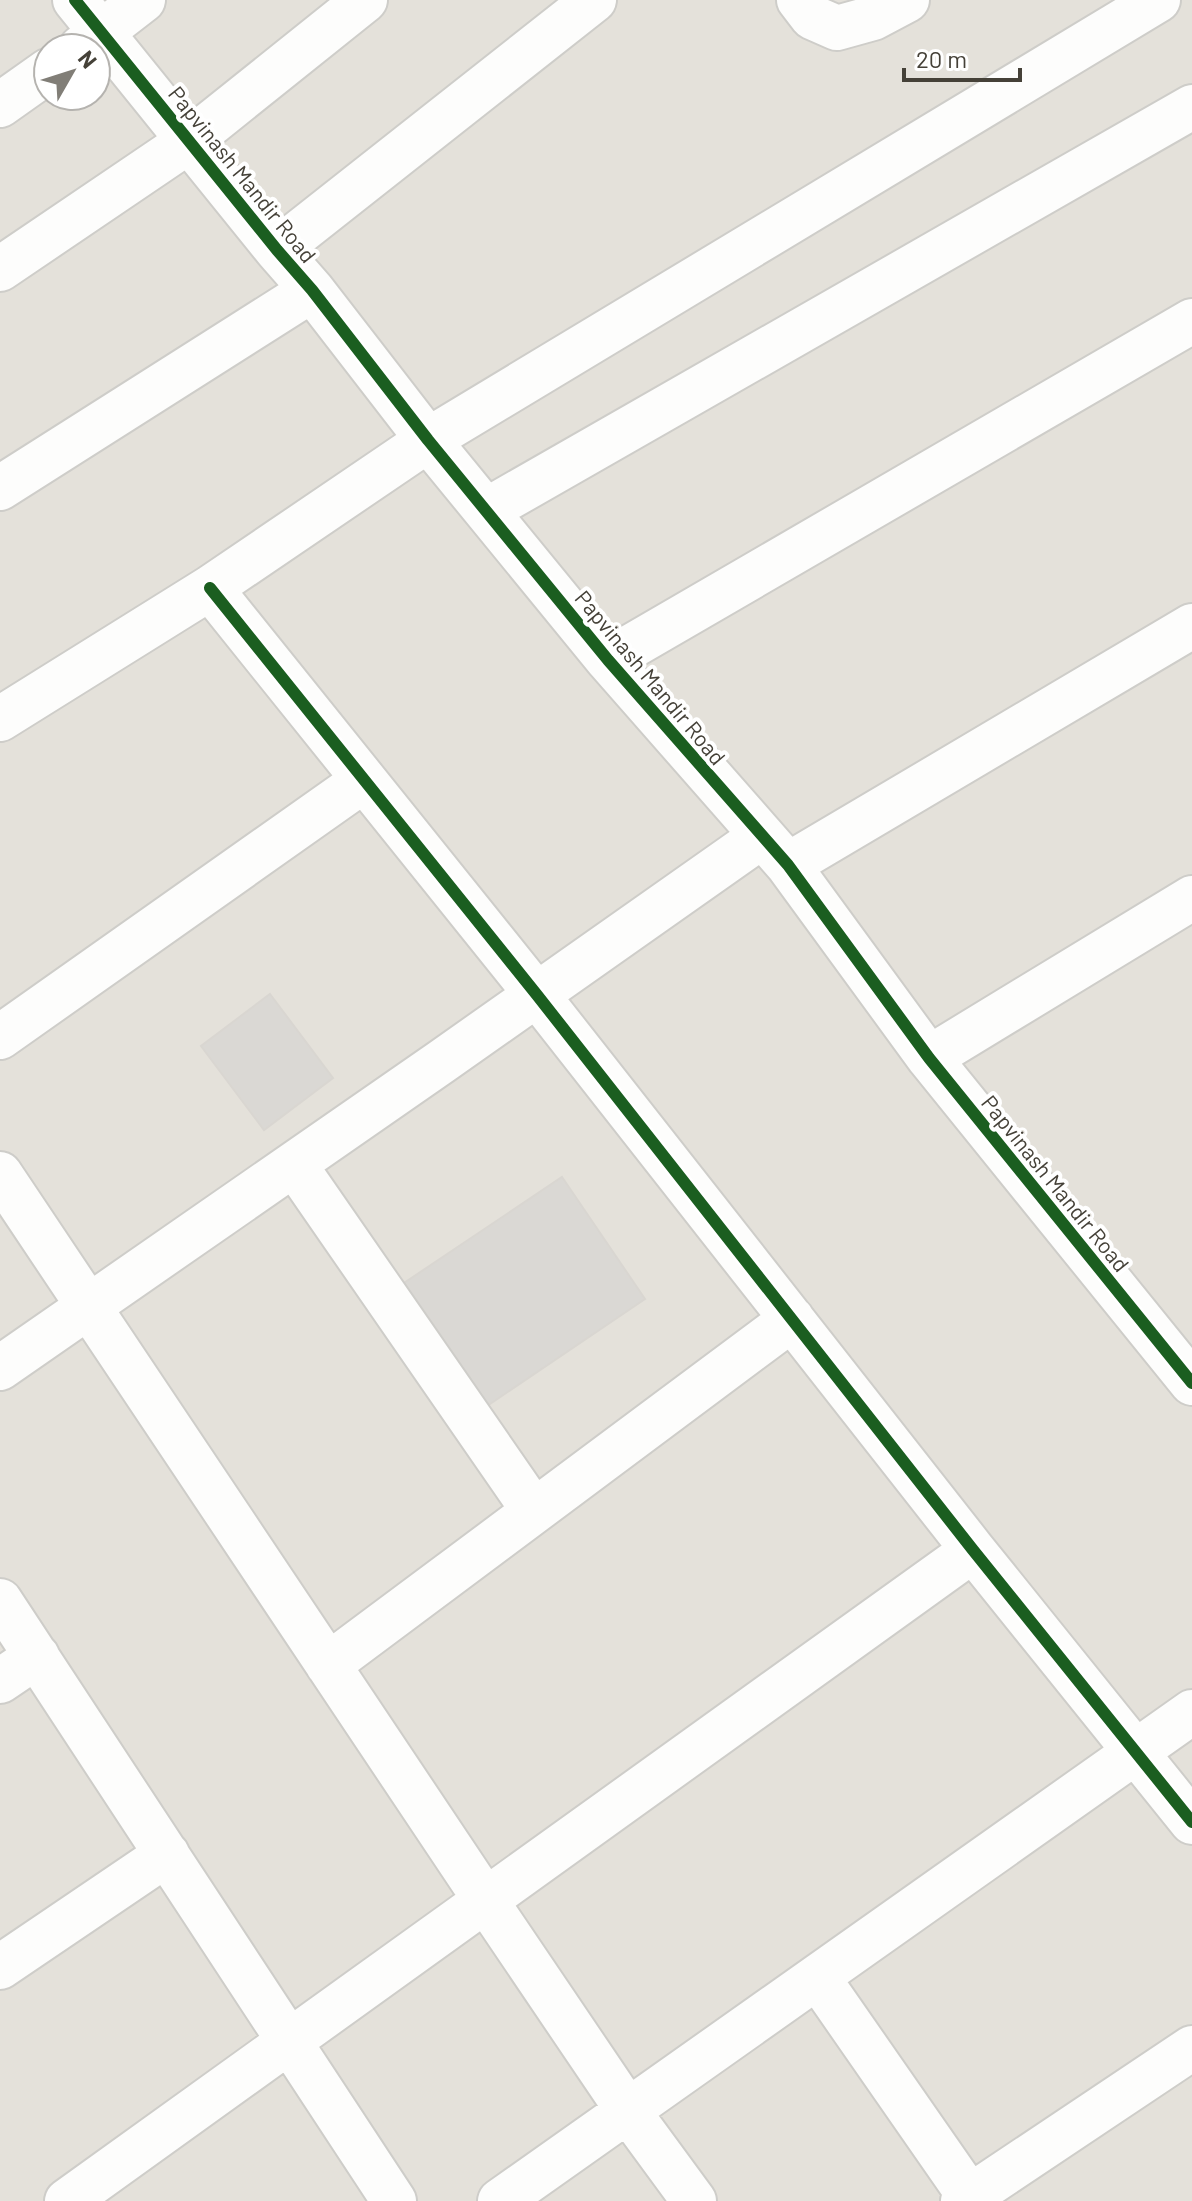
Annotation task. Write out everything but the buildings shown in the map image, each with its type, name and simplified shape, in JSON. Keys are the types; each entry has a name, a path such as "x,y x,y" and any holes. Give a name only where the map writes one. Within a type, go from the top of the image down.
{"street":[{"name":"Papvinash Mandir Road","path":"75,0 87,32"},
{"path":"102,32 143,0"},
{"path":"0,269 189,141 365,0"},
{"path":"277,250 594,0"},
{"path":"799,0 812,17 837,28 873,18 907,0"},
{"path":"0,719 210,588 428,440 1158,0"},
{"name":"Papvinash Mandir Road","path":"112,62 189,141 608,660 775,850 929,1058 1192,1383"},
{"path":"0,105 32,82"},
{"path":"487,510 1192,107"},
{"path":"0,488 312,290"},
{"path":"608,660 1192,321"},
{"path":"210,588 537,995 973,1550 1192,1822"},
{"path":"0,1368 537,995 775,850 1192,626"},
{"path":"0,1037 364,780"},
{"path":"929,1058 1192,898"},
{"path":"294,1164 534,1511"},
{"path":"0,1174 486,1901 628,2111 694,2201"},
{"path":"328,1665 792,1319"},
{"path":"67,2201 973,1550"},
{"path":"0,1601 394,2201"},
{"path":"0,1681 37,1656"},
{"path":"500,2201 1192,1712"},
{"path":"0,1967 167,1854"},
{"path":"818,1978 968,2199 1192,2048"}],"shaded area":[{"path":"0,0 1192,0 1192,2201 0,2201"}],"cycle path":[{"path":"75,0 608,660 788,865 929,1058 1192,1383"},
{"path":"210,588 537,995 973,1550 1192,1822"}]}
